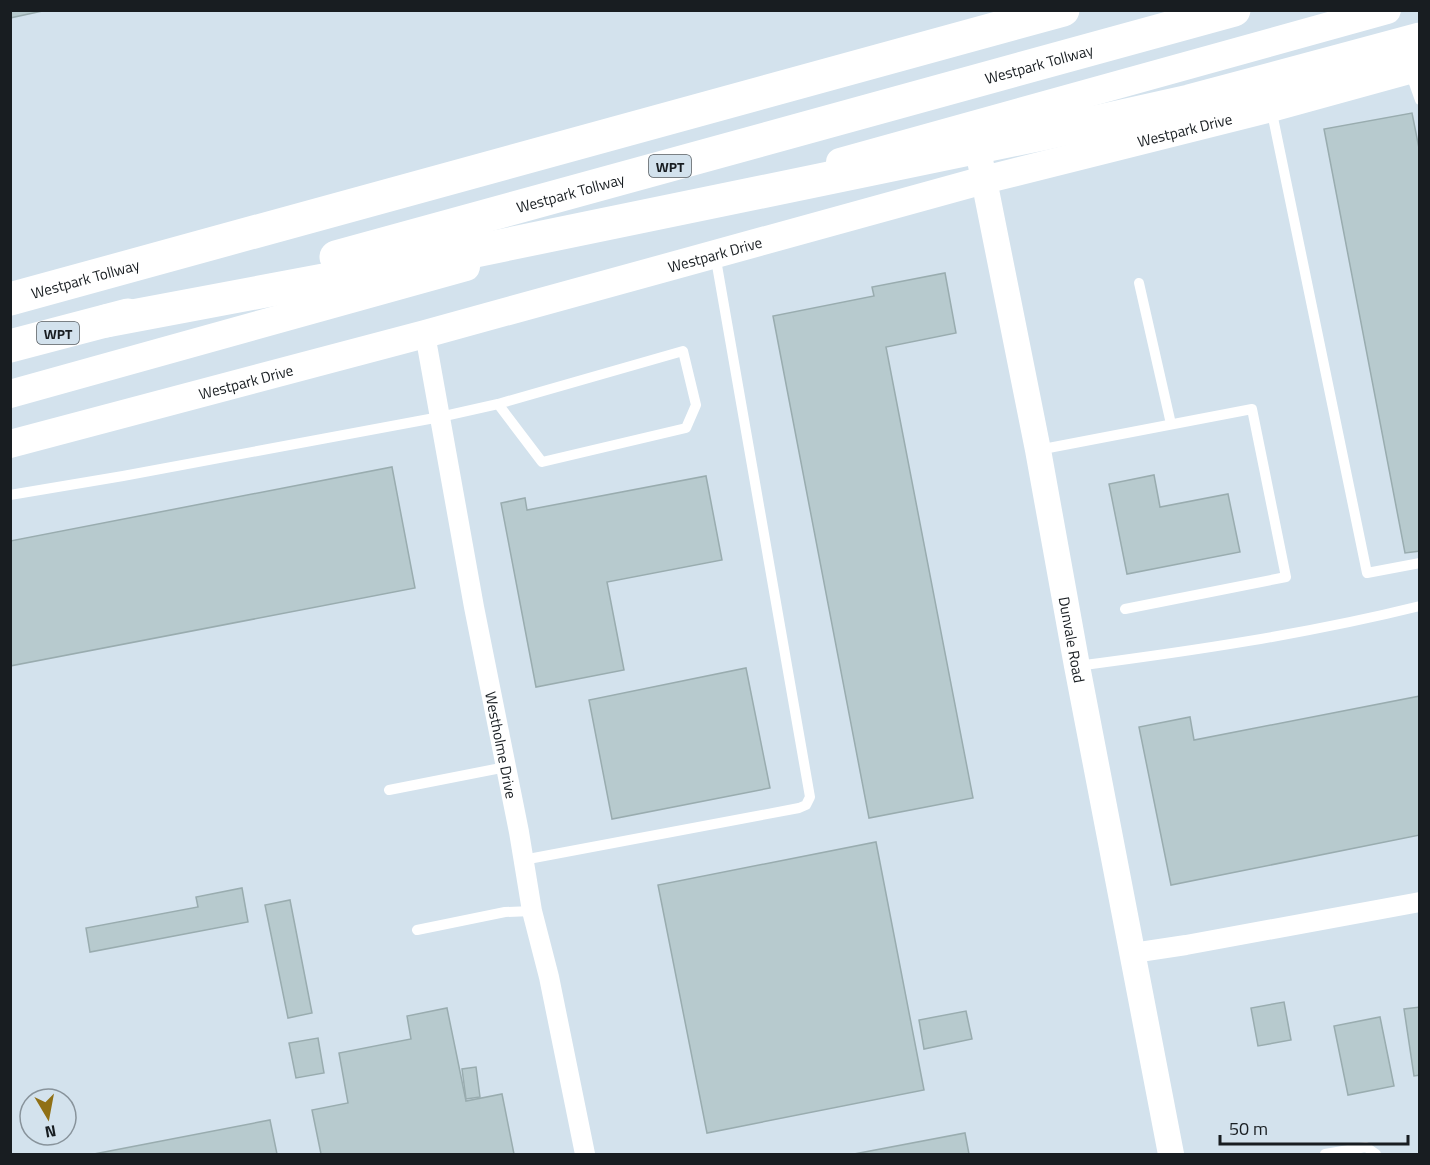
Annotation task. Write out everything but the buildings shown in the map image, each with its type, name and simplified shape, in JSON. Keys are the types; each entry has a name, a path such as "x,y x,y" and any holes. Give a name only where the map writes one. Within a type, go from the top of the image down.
{"highway":[{"name":"Westpark Tollway","path":"10,299 1063,10"},
{"name":"Westpark Tollway","path":"10,346 1234,10"},
{"path":"106,321 446,257 1042,134 1189,101 1419,39"}],"main road":[{"path":"10,394 1387,10"},
{"name":"Westpark Drive","path":"10,444 425,334 984,180 1271,108 1414,68"}],"street":[{"name":"Dunvale Road","path":"973,124 1038,450 1171,1155"},
{"name":"Westholme Drive","path":"425,334 531,911 549,977 585,1155"},
{"path":"1133,953 1419,902"}],"lane":[{"path":"1414,68 1419,100"},
{"path":"1271,108 1367,573 1419,563"},
{"path":"523,860 799,808 806,805 810,797 715,254"},
{"path":"1139,283 1171,424"},
{"path":"10,495 440,417 498,404 683,351 696,405 686,428 542,462 498,404"},
{"path":"1038,450 1252,409 1286,577 1125,609"},
{"path":"1077,666 1229,644 1364,619 1419,606"},
{"path":"388,790 506,767"},
{"path":"417,930 506,912 531,911"},
{"path":"1325,1155 1366,1147 1376,1155"}]}
